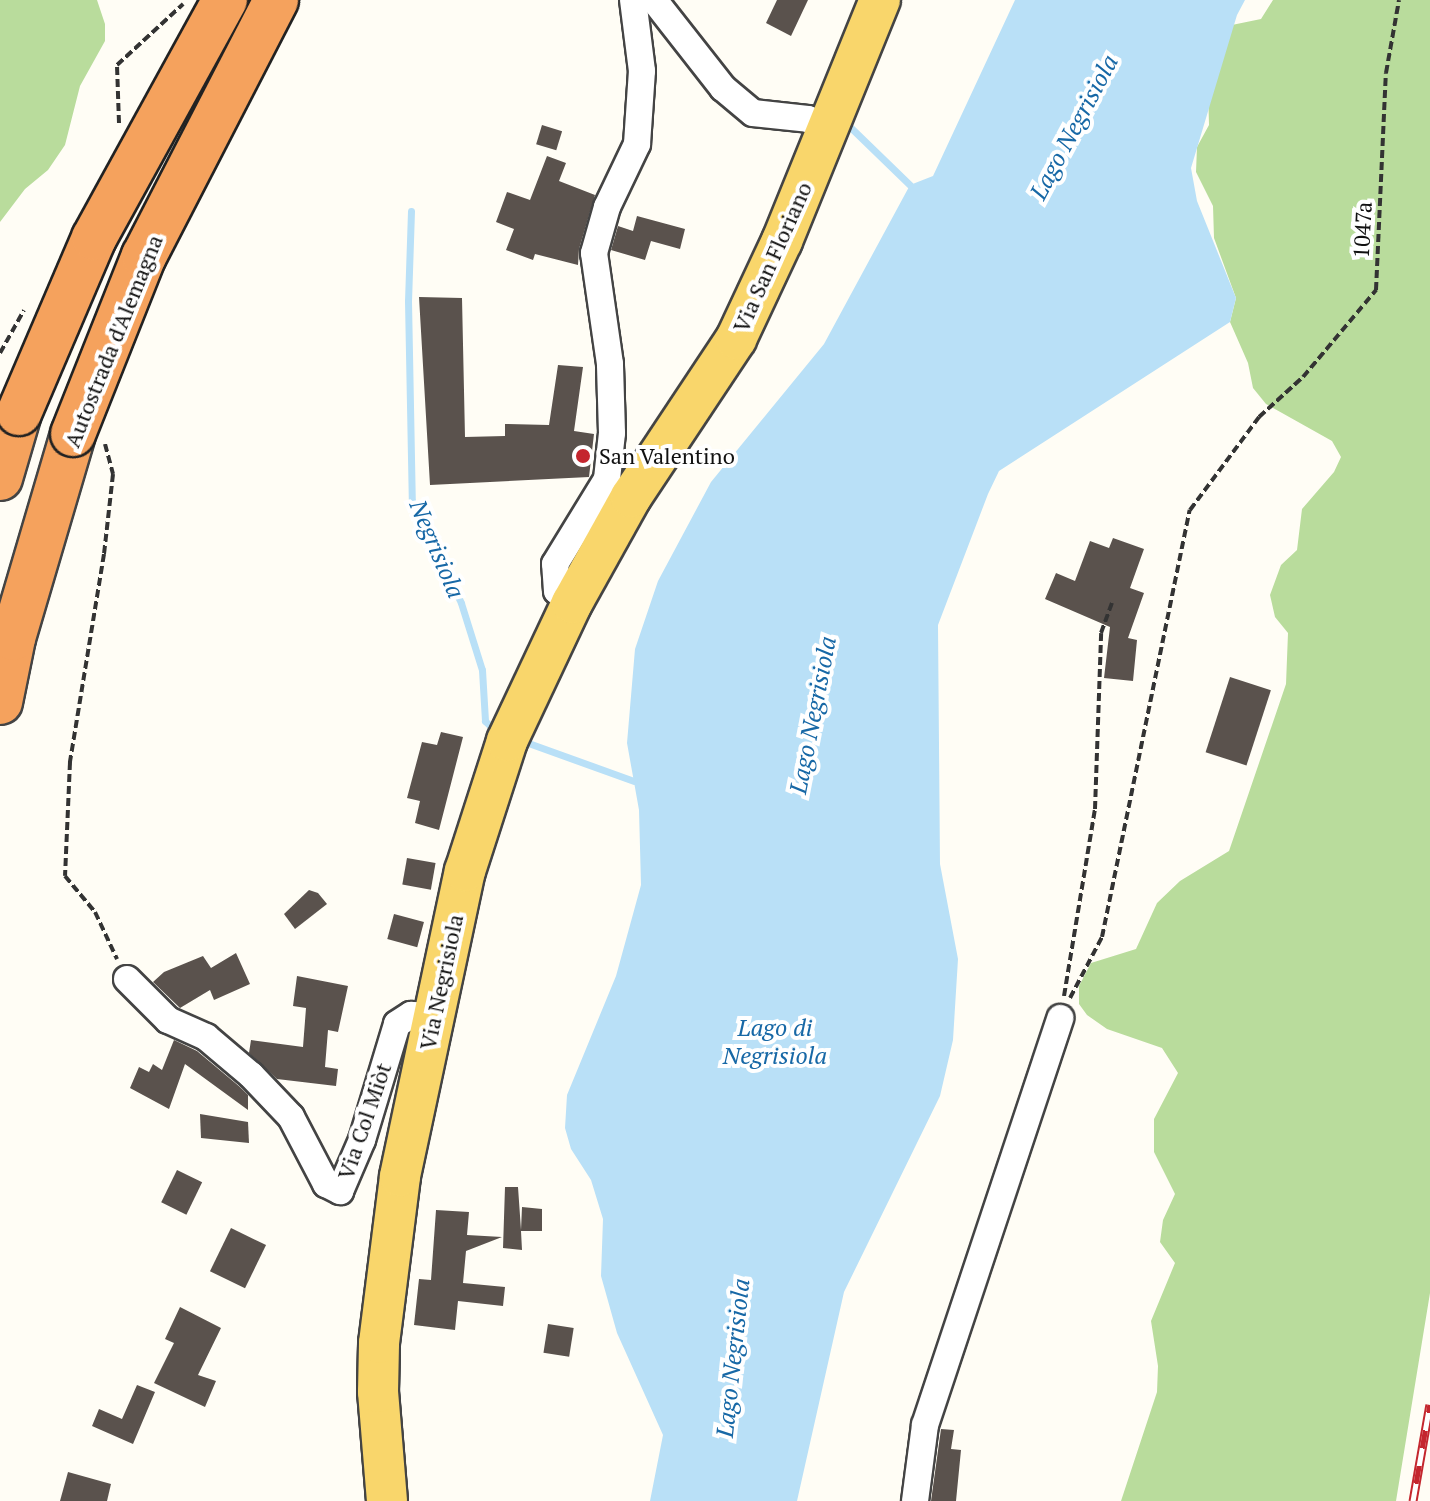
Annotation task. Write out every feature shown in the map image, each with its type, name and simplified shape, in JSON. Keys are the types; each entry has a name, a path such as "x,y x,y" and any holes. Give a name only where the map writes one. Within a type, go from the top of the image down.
{"highway":[{"path":"0,478 19,413 94,238 225,0"},
{"name":"Autostrada d'Alemagna","path":"0,702 13,638 73,434 144,256 276,0"}],"main road":[{"name":"Via San Floriano","path":"631,497 736,339 782,241 880,0"},
{"name":"Via Negrisiola","path":"387,1501 378,1392 379,1343 400,1176 465,871 508,736 572,603 631,497"}],"street":[{"path":"572,603 557,591 555,564 607,479 612,433 610,364 594,253 607,207 637,144 642,71 633,0"},
{"path":"654,0 723,88 753,113 808,119 827,127"},
{"name":"Via Col Miòt","path":"127,979 168,1020 206,1037 251,1075 291,1117 326,1184 340,1191 362,1140 397,1024 411,1015 434,1016"},
{"path":"915,1501 925,1425 1060,1018"}],"path":[{"path":"119,132 117,65 187,0"},
{"name":"1047a","path":"1060,1018 1102,937 1190,510 1259,417 1303,377 1376,290 1386,73 1399,0"},
{"path":"1060,1018 1095,809 1101,633 1112,603"}],"green space":[{"path":"0,0 97,0 105,24 105,41 80,86 65,145 48,170 25,189 0,222"},
{"path":"1273,0 1430,0 1430,1293 1396,1501 1121,1501 1157,1392 1158,1366 1151,1321 1175,1263 1160,1242 1163,1220 1175,1194 1154,1152 1154,1119 1178,1073 1162,1048 1107,1029 1087,1015 1079,1004 1079,986 1091,963 1136,949 1157,903 1180,881 1229,851 1286,684 1288,633 1275,617 1270,595 1281,565 1297,550 1302,509 1334,472 1341,457 1332,441 1266,404 1253,388 1248,363 1230,322 1236,298 1214,238 1213,206 1196,172 1197,147 1209,125 1208,88 1227,26 1261,19"}],"water":[{"name":"Lago di Negrisiola","path":"1015,0 1245,0 1237,15 1191,168 1197,201 1236,298 1230,322 999,471 938,625 940,864 958,959 953,1040 940,1096 844,1292 797,1501 650,1501 663,1435 617,1333 601,1276 603,1219 591,1180 571,1149 565,1128 567,1095 616,976 641,885 639,810 627,743 635,649 658,581 711,482 824,344 910,185 933,176"}],"building":[{"path":"777,0 808,0 791,36 766,23"},
{"path":"542,125 562,131 556,150 536,144"},
{"path":"547,156 566,163 559,181 595,195 579,249 578,265 535,254 533,260 506,250 514,229 496,222 507,192 530,200"},
{"path":"637,216 685,229 680,249 651,241 645,260 611,250 618,226 633,231"},
{"path":"419,297 462,298 465,437 505,436 505,424 549,425 558,365 583,367 574,431 594,434 589,477 430,485"},
{"path":"1113,538 1144,549 1130,588 1144,593 1128,638 1137,640 1133,681 1104,678 1110,627 1045,599 1056,573 1075,581 1090,541 1109,548"},
{"path":"1230,677 1271,690 1246,765 1206,752"},
{"path":"441,732 463,737 439,830 415,823 420,801 407,798 422,742 437,745"},
{"path":"407,858 436,863 431,890 402,885"},
{"path":"309,890 318,893 327,904 295,929 284,914"},
{"path":"394,914 424,922 417,947 387,939"},
{"path":"236,953 250,984 214,1000 210,990 180,1008 153,982 164,972 203,956 211,968"},
{"path":"297,976 348,986 338,1032 328,1030 325,1067 338,1069 336,1086 277,1079 249,1053 251,1040 303,1047 306,1008 293,1006"},
{"path":"174,1040 197,1051 240,1087 248,1095 248,1110 185,1064 169,1109 130,1088 139,1067 149,1072 153,1064 162,1070"},
{"path":"200,1114 248,1122 249,1143 201,1138"},
{"path":"177,1170 202,1182 186,1215 161,1202"},
{"path":"505,1187 518,1187 521,1230 522,1207 542,1209 542,1231 521,1231 522,1250 503,1248"},
{"path":"436,1210 469,1212 467,1235 502,1237 466,1251 463,1283 505,1287 503,1306 458,1301 455,1330 414,1325 419,1279 431,1280"},
{"path":"231,1228 266,1245 245,1288 210,1271"},
{"path":"180,1307 221,1328 198,1375 216,1381 205,1407 154,1383 174,1343 165,1339"},
{"path":"548,1324 574,1328 569,1357 543,1353"},
{"path":"137,1385 155,1392 133,1444 92,1426 99,1409 122,1419"},
{"path":"941,1429 954,1430 951,1449 961,1450 956,1501 931,1501"},
{"path":"68,1472 111,1484 107,1501 60,1501"}],"waterway":[{"path":"846,123 910,185"},
{"name":"Negrisiola","path":"411,211 408,301 412,501 461,603 482,670 485,721 497,732"},
{"name":"Negrisiola","path":"520,740 634,781"}],"railway":[{"path":"1413,1501 1430,1404"}],"place":[{"name":"San Valentino","path":"583,456"}],"water label":[{"name":"Lago Negrisiola","path":"1074,127"},
{"name":"Lago Negrisiola","path":"813,715"},
{"name":"Lago Negrisiola","path":"733,1358"}]}
